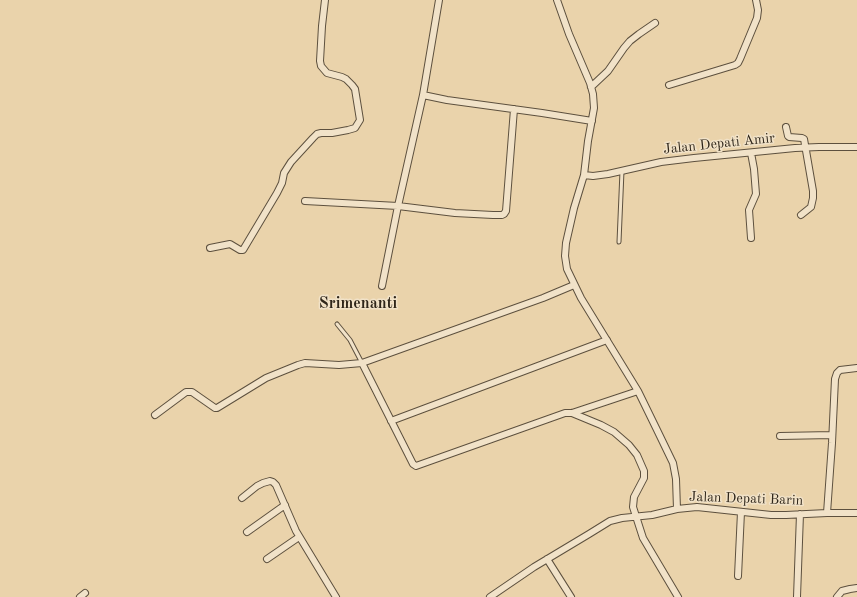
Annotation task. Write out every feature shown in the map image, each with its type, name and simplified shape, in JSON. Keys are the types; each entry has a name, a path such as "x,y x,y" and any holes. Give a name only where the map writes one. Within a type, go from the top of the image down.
{"street":[{"path":"210,248 230,244 240,250 243,250 277,193 282,183 284,173 291,162 317,134 332,133 355,128 360,120 355,89 352,84 342,77 327,72 321,66 322,26 325,0"},
{"path":"382,286 423,95 439,0"},
{"path":"557,0 591,87 594,108 584,175 574,208 566,243 564,256 567,269 581,298 638,391 673,463 676,479 677,509"},
{"path":"669,85 738,63 757,18 758,10 756,0"},
{"path":"591,87 608,71 630,41 655,23"},
{"path":"423,95 447,100 592,121"},
{"path":"304,201 398,206 455,213 502,215 506,211 514,109"},
{"path":"786,127 789,138 803,138 813,191 811,206 801,215"},
{"name":"Jalan Depati Amir","path":"584,175 593,176 661,162 751,152 819,147 857,147"},
{"path":"751,152 756,194 749,210 751,238"},
{"path":"155,415 186,392 192,392 217,408 266,378 298,365 305,363 339,366 362,363 543,298 574,285"},
{"path":"391,421 607,340"},
{"path":"362,363 413,464 416,466 566,414 572,414 638,391"},
{"path":"827,513 836,374 840,370 857,368"},
{"path":"572,414 601,425 614,432 629,445 637,455 641,464 644,478 634,497 633,507 643,538 678,597"},
{"path":"780,436 832,435"},
{"path":"242,498 263,483 270,481 276,485 299,537 336,597"},
{"path":"247,532 285,506"},
{"name":"Jalan Depati Barin","path":"490,597 534,567 610,521 622,518 652,515 677,509 697,508 771,515 857,513"},
{"path":"738,576 741,512"},
{"path":"797,597 800,514"},
{"path":"267,559 299,537"},
{"path":"547,559 572,597"},
{"path":"837,597 842,591 857,588"}],"lane":[{"path":"619,242 622,171"},
{"path":"337,324 350,340 362,363"}],"district":[{"name":"Srimenanti","path":"358,304"}]}
